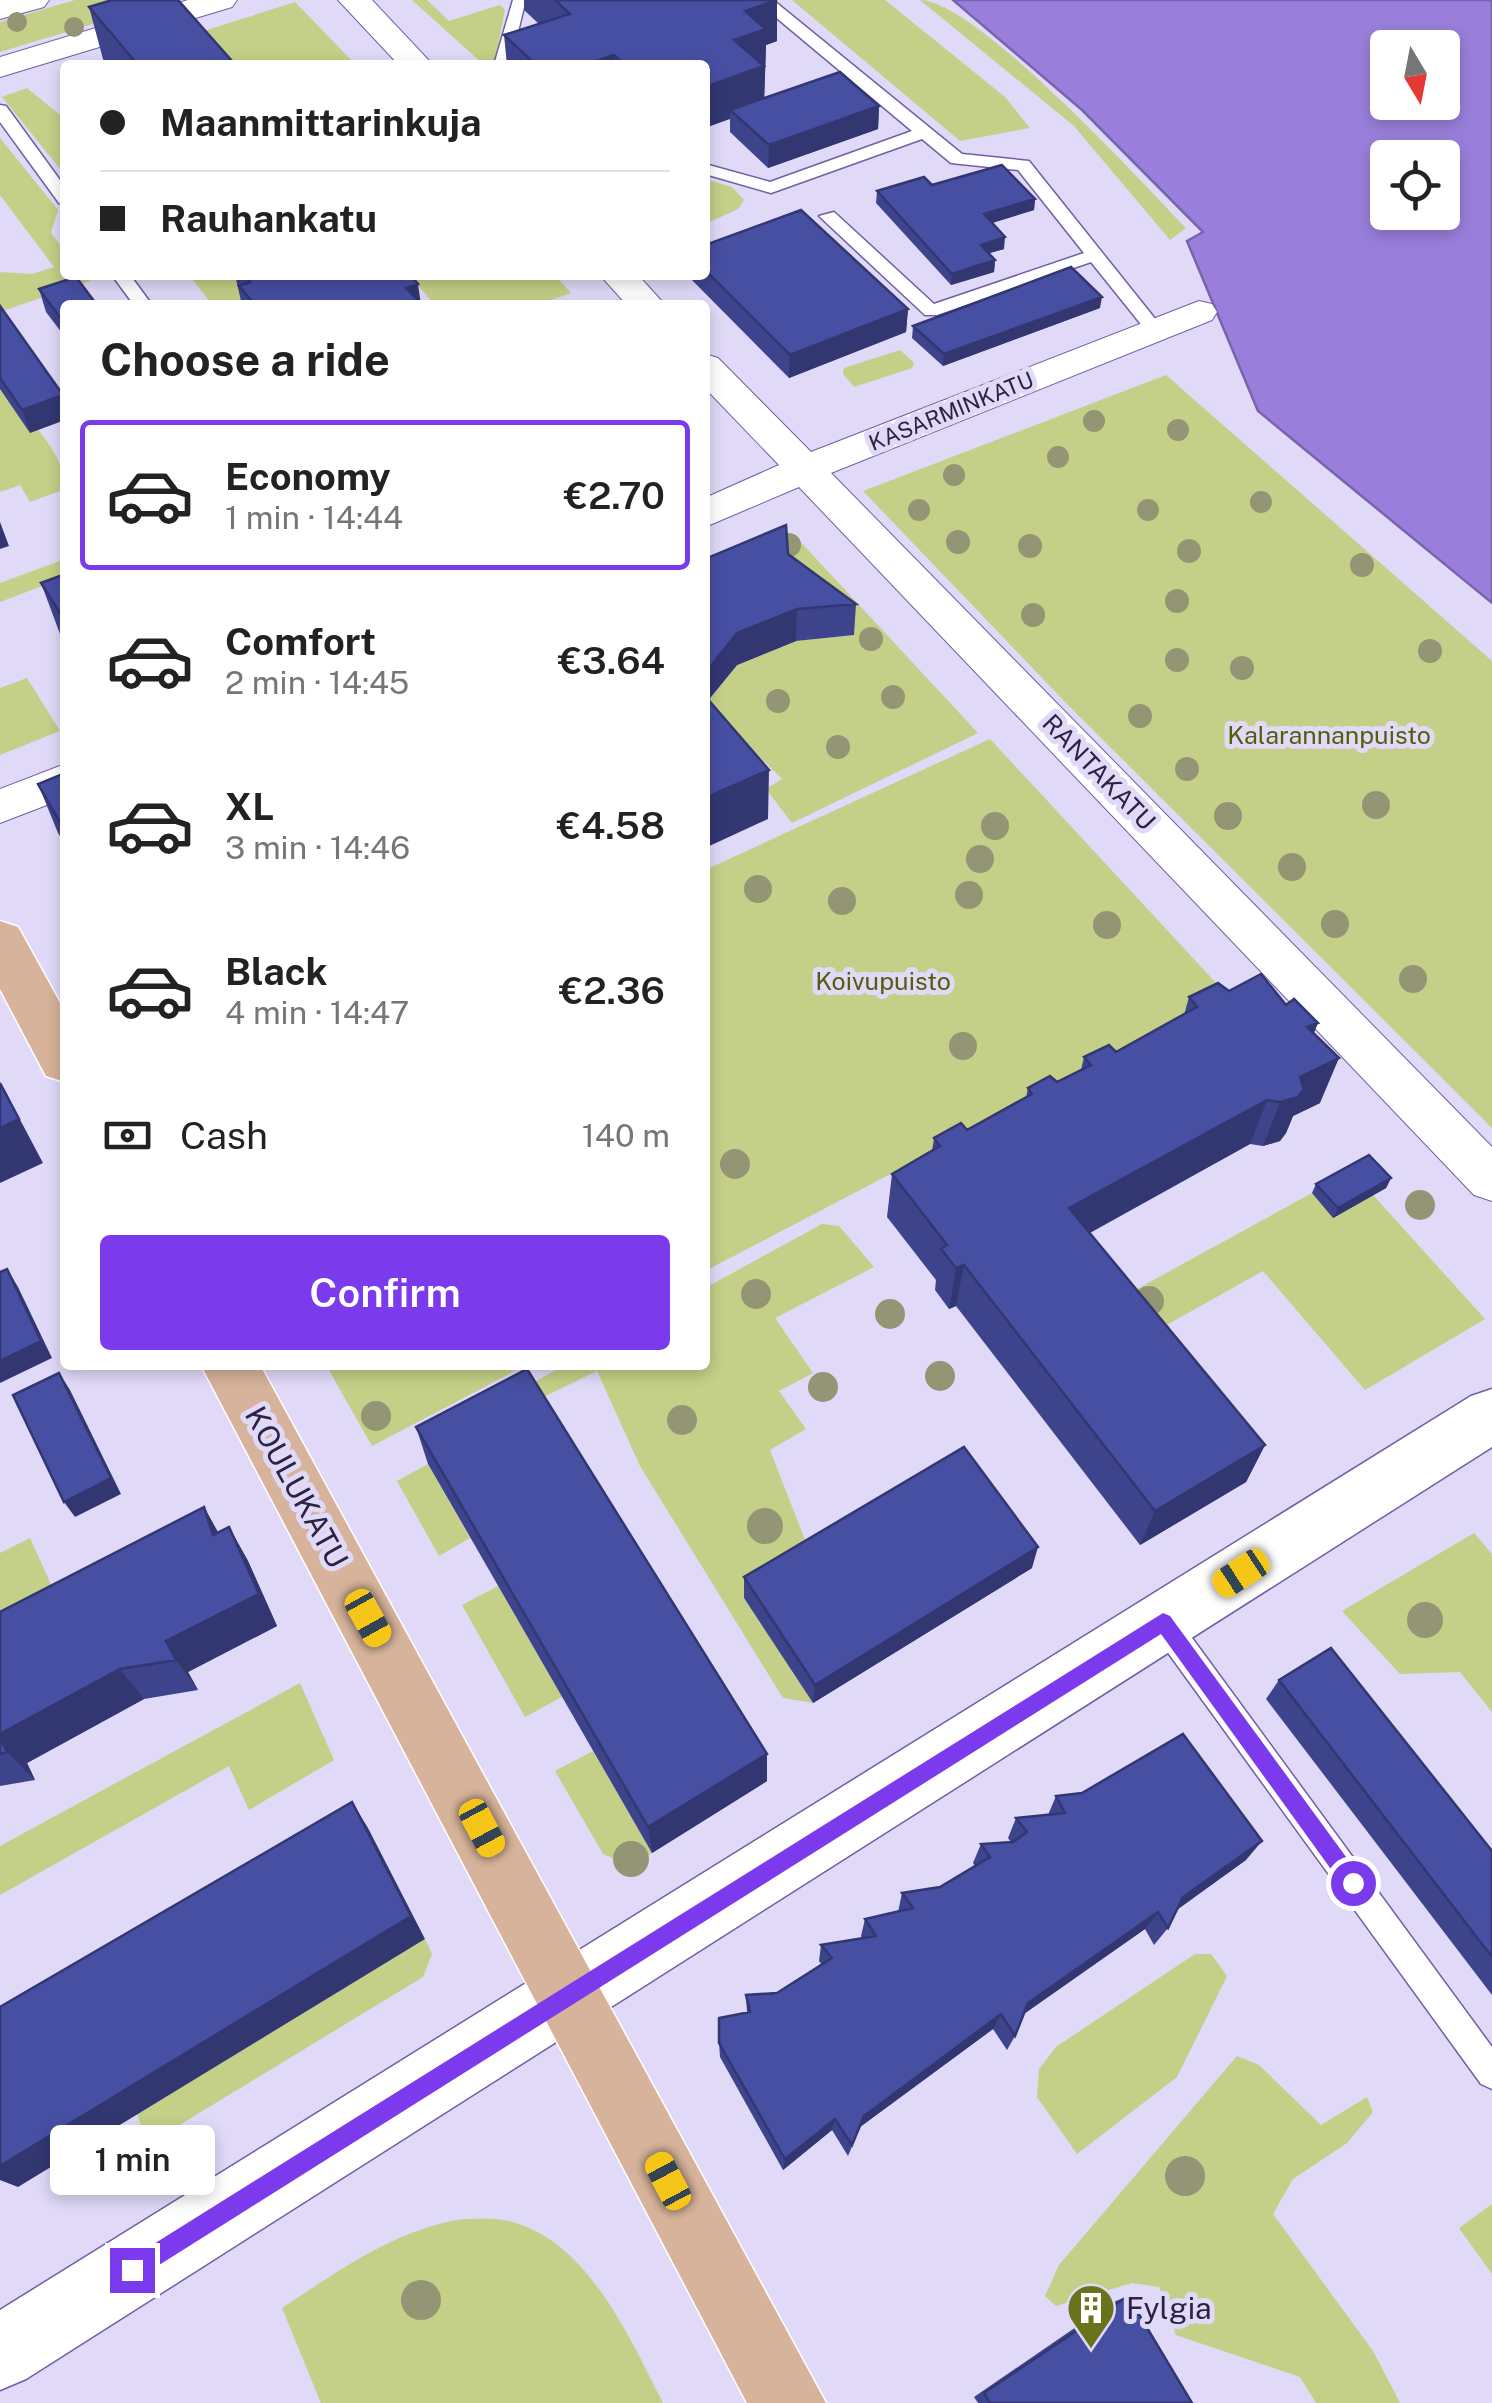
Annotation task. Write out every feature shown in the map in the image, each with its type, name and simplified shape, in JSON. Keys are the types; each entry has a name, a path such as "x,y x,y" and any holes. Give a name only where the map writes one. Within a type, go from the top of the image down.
{"main road":[{"path":"0,942 60,1052"},
{"name":"KOULUKATU","path":"233,1370 788,2403"}],"street":[{"path":"0,10 33,0"},
{"path":"0,67 221,0"},
{"path":"354,0 412,60"},
{"path":"623,280 642,300"},
{"name":"KASARMINKATU","path":"710,512 804,469 1199,312"},
{"name":"RANTAKATU","path":"710,371 1492,1180"},
{"path":"0,807 60,782"},
{"path":"0,2353 1492,1416"}],"lane":[{"path":"503,60 517,4 530,0"},
{"path":"763,0 957,159 1023,165 1154,329"},
{"path":"0,110 60,192"},
{"path":"710,171 771,188 924,132"},
{"path":"828,216 931,311 1095,254"},
{"path":"1163,1622 1492,2073"}],"green space":[{"path":"75,0 172,0 0,52 0,22"},
{"path":"412,0 427,0 449,21 500,5 505,10 495,60 478,60"},
{"path":"792,0 885,0 1005,97 1030,128 960,141"},
{"path":"920,0 945,8 979,29 1017,60 1186,228 1170,240 1074,126"},
{"path":"295,2 351,60 197,60 179,39"},
{"path":"27,88 60,115 60,169 2,97"},
{"path":"0,138 58,210 51,233 60,245 60,280 90,281 0,312 0,272 32,274 54,267 0,195"},
{"path":"710,180 732,187 744,200 738,209 710,222"},
{"path":"193,280 324,280 268,300 208,300"},
{"path":"413,280 559,280 571,293 551,300 431,300"},
{"path":"900,350 914,363 912,368 854,387 843,374 844,368"},
{"name":"Kalarannanpuisto","path":"1166,375 1492,661 1492,1128 1067,704 863,491"},
{"path":"0,388 51,447 60,467 60,491 30,502 20,485 0,492"},
{"path":"770,535 795,536 978,733 792,823 766,789 782,779 743,740 710,751 710,696 737,665 796,641 852,635"},
{"path":"60,561 60,596 45,585 0,602 0,583"},
{"path":"27,678 60,731 0,755 0,688"},
{"name":"Koivupuisto","path":"990,739 1229,997 710,1268 710,868"},
{"path":"1312,1193 1334,1216 1373,1195 1485,1319 1365,1390 1263,1271 1138,1341 1108,1305"},
{"path":"822,1224 839,1226 874,1267 775,1318 813,1373 779,1391 806,1429 770,1450 812,1558 744,1598 813,1703 783,1698 640,1466 597,1371 523,1407 516,1392 556,1370 710,1370 710,1285"},
{"path":"329,1370 516,1370 372,1446"},
{"path":"428,1464 470,1538 439,1556 397,1481"},
{"path":"1474,1533 1492,1554 1492,1712 1460,1672 1400,1674 1342,1611"},
{"path":"30,1538 63,1611 0,1645 0,1553"},
{"path":"498,1586 562,1697 525,1717 462,1605"},
{"path":"300,1683 334,1760 249,1810 229,1766 0,1895 0,1846"},
{"path":"593,1751 652,1853 631,1866 603,1854 555,1771"},
{"path":"425,1939 432,1954 423,1977 148,2144 137,2114"},
{"path":"1195,1954 1211,1954 1227,1976 1177,2077 1077,2154 1037,2097 1039,2069 1056,2047"},
{"path":"1237,2056 1259,2065 1321,2125 1367,2097 1373,2112 1347,2143 1293,2179 1273,2214 1373,2351 1400,2403 1316,2403 1300,2377 1176,2335 1159,2287 1132,2283 1056,2306 1045,2296 1059,2265"},
{"path":"1492,2204 1492,2274 1459,2228"},
{"path":"464,2219 503,2220 532,2229 581,2267 619,2320 663,2403 321,2403 282,2308 391,2242"}],"shaded area":[{"path":"953,0 1492,0 1492,603 1258,411 1187,241 1203,232 1082,110"}],"building":[{"path":"112,0 178,0 231,60 134,60 89,7"},
{"path":"555,0 777,0 745,11 766,29 734,40 764,66 710,85 710,60 620,60 614,55 599,60 531,60 504,35 570,14"},
{"path":"840,72 879,106 769,145 730,110"},
{"path":"1002,165 1035,199 984,214 1005,237 981,245 995,260 952,274 877,191 924,177 932,185"},
{"path":"801,210 908,309 790,355 710,275 710,243"},
{"path":"1071,267 1102,297 944,354 913,326"},
{"path":"78,280 93,300 60,300 60,317 39,289"},
{"path":"414,280 418,284 406,288 417,300 251,300 239,286 250,282"},
{"path":"0,306 60,396 22,410 0,378"},
{"path":"786,525 788,554 856,604 797,609 737,633 710,667 710,557"},
{"path":"60,576 60,613 41,583"},
{"path":"710,702 769,770 710,796"},
{"path":"60,775 60,822 38,784"},
{"path":"1261,974 1286,1005 1294,999 1318,1023 1307,1027 1339,1058 1300,1077 1304,1089 1298,1097 1280,1102 1267,1100 1069,1208 1265,1445 1155,1511 964,1265 956,1268 941,1249 947,1245 892,1174 940,1146 934,1138 961,1123 967,1130 1032,1094 1028,1088 1050,1076 1057,1082 1091,1065 1084,1057 1109,1045 1116,1052 1197,1007 1189,997 1218,983 1229,991"},
{"path":"0,1083 19,1119 0,1128"},
{"path":"1369,1155 1391,1178 1338,1208 1316,1184"},
{"path":"7,1269 41,1341 0,1361 0,1272"},
{"path":"528,1370 767,1754 648,1827 416,1427"},
{"path":"59,1373 111,1478 64,1502 13,1395"},
{"path":"964,1447 1038,1547 815,1685 744,1577"},
{"path":"204,1507 213,1535 229,1527 259,1594 166,1641 176,1660 120,1669 0,1734 0,1612"},
{"path":"1331,1648 1492,1851 1492,1957 1279,1680"},
{"path":"1183,1734 1262,1841 1183,1897 1168,1928 1158,1912 1028,2003 1015,2036 1001,2014 864,2116 852,2145 835,2119 785,2159 719,2043 719,2018 750,2012 746,1995 777,1993 832,1958 821,1945 876,1936 865,1919 913,1908 902,1893 940,1887 990,1857 981,1844 1013,1842 1027,1832 1016,1818 1065,1813 1056,1796 1082,1793"},
{"path":"352,1802 411,1916 0,2166 0,2007"},
{"name":"Fylgia","path":"1128,2296 1192,2403 990,2403 984,2393"}],"place":[{"name":"Fylgia","path":"1091,2350"}],"route":[{"path":"132,2270 1163,1622 1353,1883"}]}
